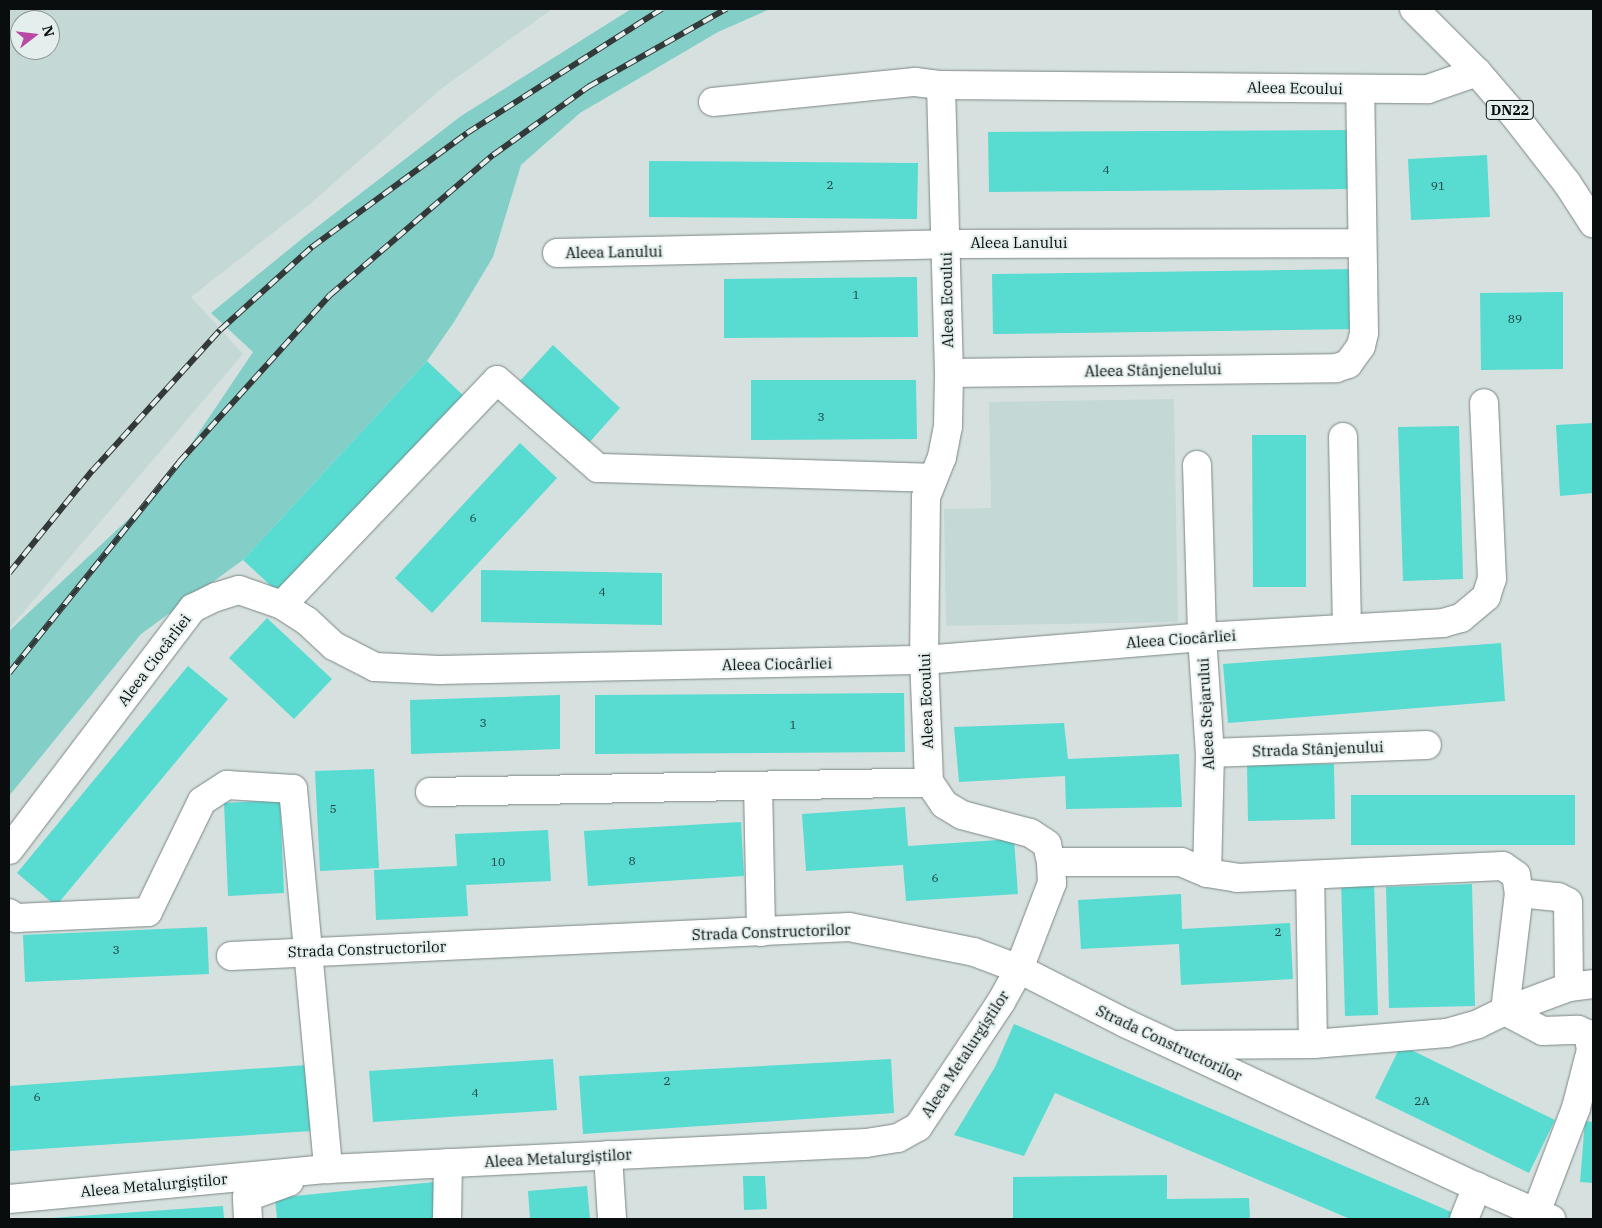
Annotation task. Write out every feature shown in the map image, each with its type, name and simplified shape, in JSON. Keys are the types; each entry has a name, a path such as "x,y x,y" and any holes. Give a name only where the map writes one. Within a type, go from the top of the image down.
{"street":[{"name":"DN22","path":"1414,9 1477,72 1514,115 1561,175 1593,223"},
{"name":"Aleea Ecoului","path":"929,782 924,660 926,497 932,478 942,458 948,427 949,372 941,85 1428,89 1477,72"},
{"path":"713,102 915,82 941,85"},
{"path":"1360,89 1362,243"},
{"name":"Aleea Lanului","path":"557,253 946,244 1362,243"},
{"name":"Aleea Stânjenelului","path":"949,372 1336,368 1348,364 1355,357 1361,346 1364,333 1362,243"},
{"path":"282,605 497,380 598,468 932,478"},
{"name":"Aleea Ciocârliei","path":"9,850 194,608 216,597 238,590 282,605 307,621 334,646 375,667 438,670 924,660 1202,637 1443,623 1461,618 1486,598 1492,579 1484,403"},
{"path":"1343,437 1347,628"},
{"name":"Aleea Stejarului","path":"1197,465 1202,637 1210,753 1207,873"},
{"name":"Strada Stânjenului","path":"1210,753 1427,745"},
{"path":"430,792 929,782 944,804 962,815 1030,833 1047,844 1051,862 1052,883 1018,968"},
{"path":"9,913 16,918 148,912 202,801 227,785 293,789 328,1169 247,1197 248,1219"},
{"path":"758,786 761,932"},
{"path":"1051,862 1181,862 1207,873 1238,878 1502,866 1516,876 1519,893 1505,1011"},
{"path":"1310,876 1313,1044"},
{"path":"1173,1045 1313,1044 1447,1033 1478,1024 1505,1011 1581,986 1568,902 1558,897 1519,893"},
{"name":"Strada Constructorilor","path":"231,956 849,927 974,952 1018,968 1125,1023 1476,1187 1544,1216"},
{"name":"Aleea Metalurgiștilor","path":"9,1199 328,1169 866,1143 898,1138 918,1127 1001,1002 1018,968"},
{"path":"1505,1011 1543,1031 1578,1030 1588,1034 1591,1050 1584,1109 1544,1216"},
{"path":"608,1155 612,1219"},
{"path":"447,1219 448,1163"},
{"path":"1464,1219 1476,1187"}],"shaded area":[{"path":"9,9 552,9 441,89 310,204 191,297 243,354 9,629"},
{"path":"631,9 770,9 718,32 580,113 521,165 493,257 454,322 427,361 243,560 141,634 9,796 9,631 151,498 179,462 253,352 211,313 304,237 461,116"},
{"path":"1174,399 1178,622 946,626 944,509 991,508 989,402"}],"building":[{"path":"1356,130 1357,189 989,192 988,132"},
{"path":"1487,155 1490,217 1411,220 1408,159"},
{"path":"649,161 918,163 917,219 649,217"},
{"path":"1357,269 1358,329 993,334 992,274"},
{"path":"917,277 918,337 724,338 724,279"},
{"path":"1563,292 1563,369 1481,370 1480,293"},
{"path":"553,345 620,408 587,445 519,382"},
{"path":"427,361 468,400 284,598 243,560"},
{"path":"751,380 916,380 917,439 751,440"},
{"path":"1593,423 1593,493 1560,496 1556,425"},
{"path":"1459,426 1463,579 1403,581 1398,427"},
{"path":"1252,435 1306,435 1306,587 1253,587"},
{"path":"520,443 557,478 432,613 395,578"},
{"path":"481,570 662,573 662,625 481,622"},
{"path":"267,618 332,679 294,719 229,658"},
{"path":"1501,643 1505,701 1228,723 1223,664"},
{"path":"188,666 228,699 56,906 17,873"},
{"path":"904,693 905,752 595,754 595,695"},
{"path":"560,695 560,749 411,754 410,700"},
{"path":"1064,723 1068,759 1179,754 1182,807 1066,809 1065,776 959,782 954,727"},
{"path":"1334,764 1335,819 1248,821 1247,765"},
{"path":"374,769 379,868 320,871 315,771"},
{"path":"1351,795 1575,795 1575,845 1351,845"},
{"path":"280,800 284,893 228,896 224,803"},
{"path":"905,807 908,846 1014,839 1018,894 906,901 903,865 806,871 802,814"},
{"path":"741,822 744,876 588,886 584,831"},
{"path":"548,830 551,881 466,885 468,916 376,920 374,870 457,866 455,834"},
{"path":"1374,881 1378,1015 1345,1016 1341,882"},
{"path":"1472,884 1475,1006 1389,1008 1386,887"},
{"path":"1181,894 1182,929 1290,923 1293,979 1181,985 1179,944 1081,949 1078,900"},
{"path":"207,927 209,974 25,982 23,935"},
{"path":"1014,1024 1456,1214 1453,1219 1350,1219 1055,1093 1024,1156 954,1135 995,1067"},
{"path":"1401,1045 1555,1120 1529,1173 1375,1098"},
{"path":"553,1059 557,1110 373,1122 369,1071"},
{"path":"891,1059 894,1113 583,1134 579,1076"},
{"path":"307,1065 312,1131 9,1151 9,1086"},
{"path":"1585,1121 1593,1122 1593,1183 1580,1182"},
{"path":"1167,1175 1167,1199 1249,1198 1250,1219 1013,1219 1013,1177"},
{"path":"743,1176 765,1176 767,1209 744,1210"},
{"path":"434,1182 438,1219 277,1219 275,1198"},
{"path":"587,1186 590,1219 530,1219 528,1191"},
{"path":"223,1206 224,1219 51,1219 51,1218"}],"railway":[{"path":"9,573 92,471 220,330 312,247 467,133 662,9"},
{"path":"9,673 179,462 330,295 493,155 588,87 726,9"}]}
